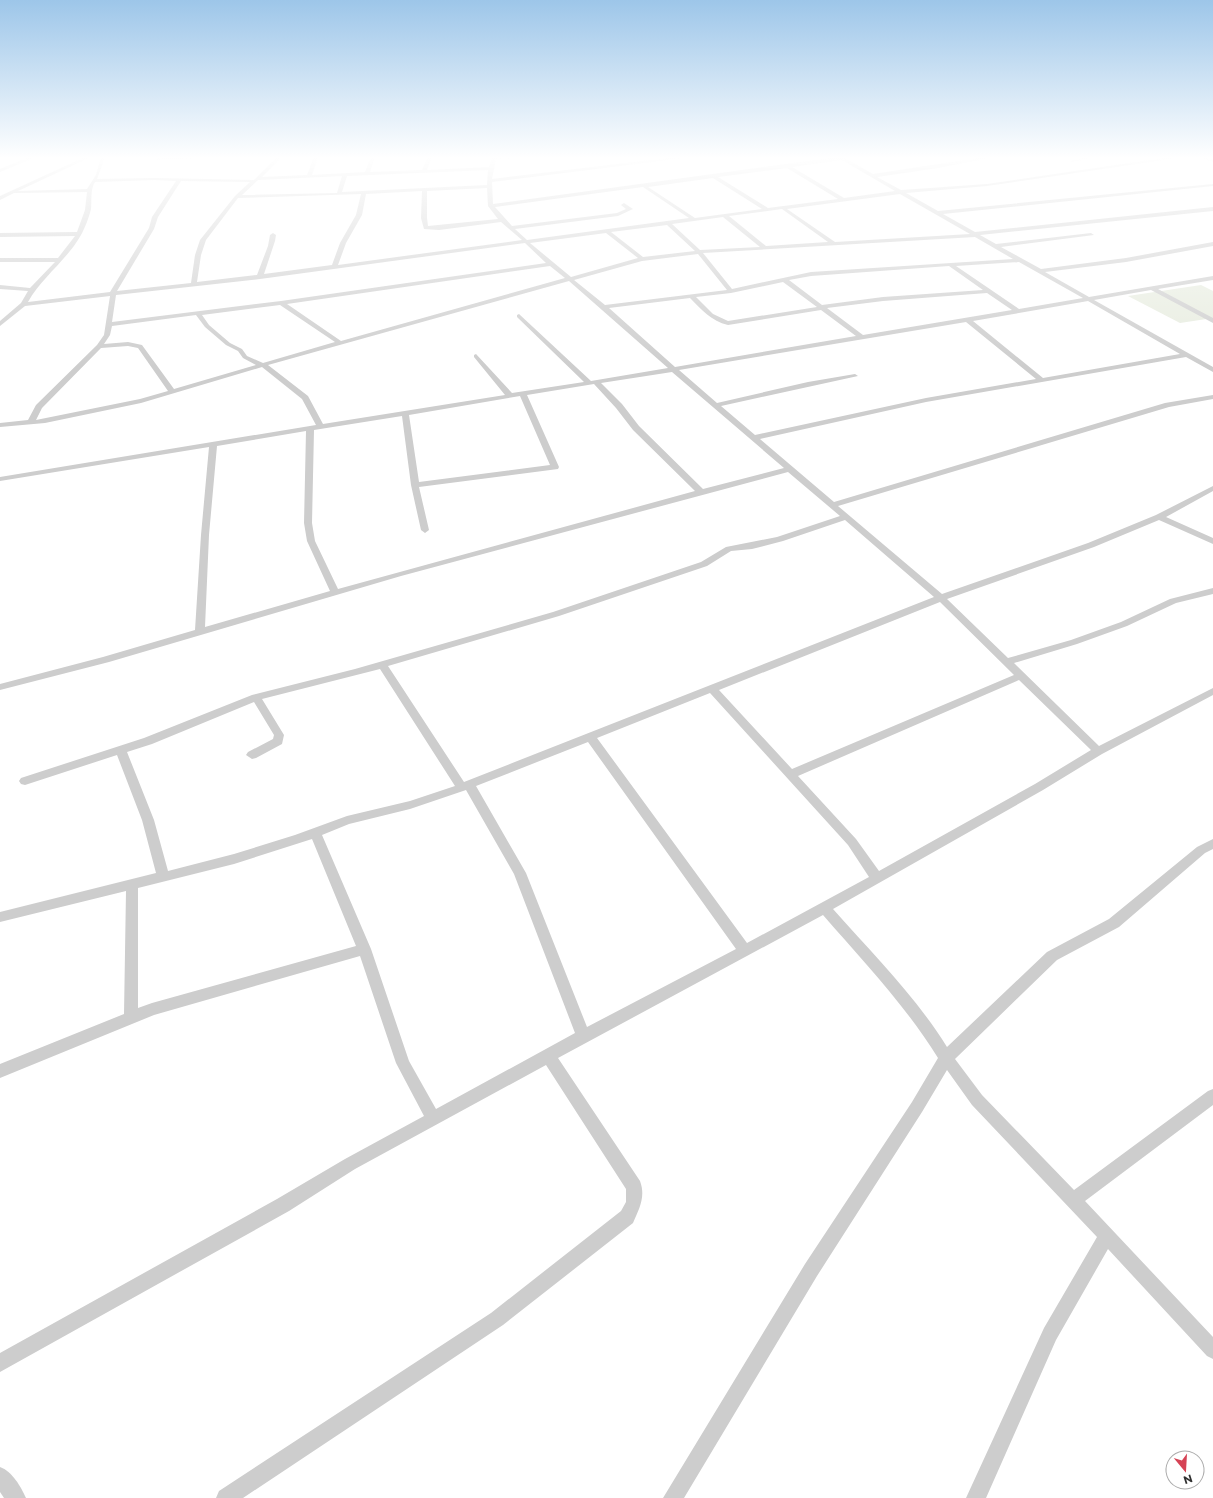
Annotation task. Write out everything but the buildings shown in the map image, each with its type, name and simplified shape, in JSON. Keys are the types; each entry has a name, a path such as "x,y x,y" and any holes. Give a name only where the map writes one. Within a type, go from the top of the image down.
{"street":[{"path":"0,324 3,319 23,304 32,290 60,260 79,234 82,227"},
{"path":"30,423 39,407 99,346 107,334 114,293 148,233 154,227"},
{"path":"194,284 198,255 203,240 214,227"},
{"path":"335,266 343,243 352,227"},
{"path":"426,227 441,227"},
{"path":"511,228 519,227"},
{"path":"23,304 260,277 636,227"},
{"path":"672,227 699,252 731,291"},
{"path":"739,227 765,248"},
{"path":"810,227 834,244"},
{"path":"962,227 1213,370"},
{"path":"0,425 30,423 110,409 342,344 568,278 642,259 699,252 975,234 1043,227"},
{"path":"511,228 551,264 604,307 653,352 675,369 941,598 1098,751"},
{"path":"607,231 642,259"},
{"path":"0,235 79,234"},
{"path":"260,277 262,265 270,252 273,235"},
{"path":"996,246 1091,235"},
{"path":"1041,271 1126,260 1213,244"},
{"path":"0,260 60,260"},
{"path":"604,307 731,291 812,274 1020,260"},
{"path":"109,324 280,303 551,264"},
{"path":"949,264 1018,311"},
{"path":"0,479 675,369 1213,278"},
{"path":"785,280 861,337"},
{"path":"0,287 32,290"},
{"path":"1151,288 1213,320"},
{"path":"691,296 715,318 728,323 883,299 988,290"},
{"path":"280,303 342,344"},
{"path":"198,313 207,326 228,344 240,350 245,357 263,365 305,398 321,427"},
{"path":"519,316 619,406 636,428 701,492"},
{"path":"967,319 1041,380"},
{"path":"99,346 128,344 140,346 173,392"},
{"path":"754,438 882,409 1187,355"},
{"path":"476,356 510,396"},
{"path":"716,405 801,385 855,376"},
{"path":"415,485 556,467 523,394"},
{"path":"832,505 1168,405 1213,397"},
{"path":"404,413 415,485 425,530"},
{"path":"310,429 308,523 311,541 335,592"},
{"path":"200,632 205,535 213,445"},
{"path":"0,687 200,632 335,592 790,469"},
{"path":"0,918 234,859 315,833 347,820 410,805 465,786 941,598 1091,545 1159,517 1213,488"},
{"path":"25,781 148,741 256,697 382,664 556,614 704,564 729,549 752,546 780,539 846,517"},
{"path":"1159,517 1213,541"},
{"path":"1006,662 1074,642 1124,624 1173,601 1213,591"},
{"path":"382,664 465,786 520,874 583,1036"},
{"path":"790,774 963,698 1020,676"},
{"path":"712,689 852,842 877,878"},
{"path":"0,1363 283,1205 350,1164 583,1036 745,951 1039,787 1098,751 1213,691"},
{"path":"252,755 278,742 279,735 256,697"},
{"path":"590,737 745,951"},
{"path":"121,750 148,820 163,876"},
{"path":"315,833 364,949 403,1063 434,1118"},
{"path":"672,1498 811,1270 917,1107 946,1058 1052,956 1114,923 1201,850 1213,844"},
{"path":"131,1018 132,884"},
{"path":"824,907 905,1000 930,1032 946,1058 977,1100 1213,1350"},
{"path":"0,1071 152,1009 364,949"},
{"path":"226,1498 497,1319 626,1217 634,1203 634,1187 548,1056"},
{"path":"1073,1201 1213,1096"},
{"path":"976,1498 1050,1334 1107,1236"},
{"path":"0,1476 16,1498"}],"shaded area":[{"path":"1201,285 1213,291 1213,318 1180,323 1128,296"}]}
